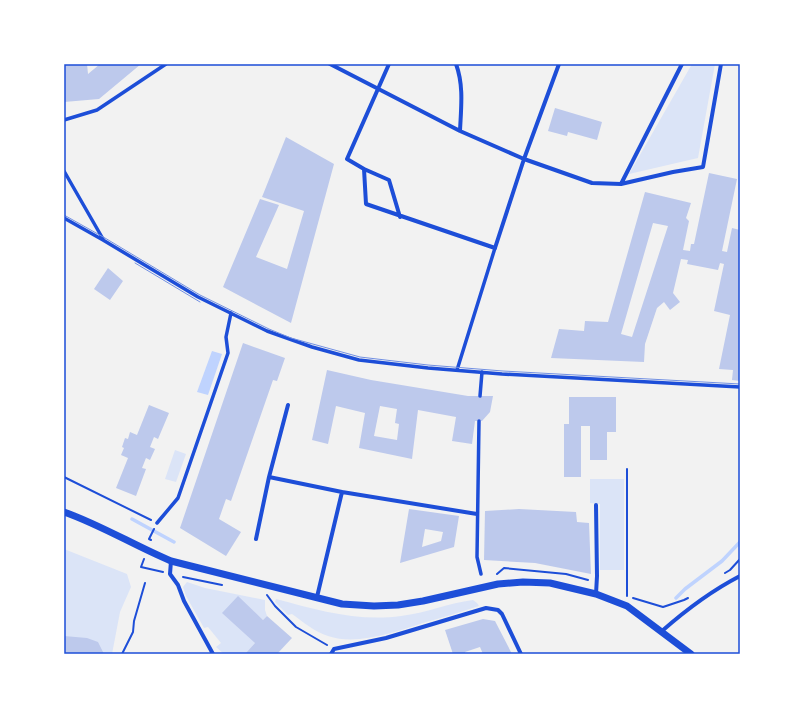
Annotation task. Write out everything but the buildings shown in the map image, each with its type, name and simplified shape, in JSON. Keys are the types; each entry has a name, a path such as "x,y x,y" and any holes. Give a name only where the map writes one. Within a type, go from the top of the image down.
{"street":[{"path":"64,120 98,110 166,64"},
{"path":"330,64 460,131 524,159 592,183 621,184 703,167 721,64"},
{"path":"389,64 347,159 364,169 390,180 400,216"},
{"path":"456,64 460,78 462,98 460,131"},
{"path":"457,370 524,159 559,64"},
{"path":"621,184 682,64"},
{"path":"364,169 366,204 495,248"},
{"path":"64,170 103,240"},
{"path":"64,218 198,298 284,338 359,360 482,372 740,387"},
{"path":"157,522 178,498 228,353 226,337 231,313"},
{"path":"480,396 482,372"},
{"path":"256,539 269,477 288,405"},
{"path":"479,421 477,557 481,574"},
{"path":"269,477 342,492 478,514"},
{"path":"317,597 342,492"},
{"path":"596,505 596,594"},
{"path":"64,512 78,517 171,561 342,604 374,606 398,604 423,601 485,586 523,582 550,583 596,594 627,606 691,654"},
{"path":"171,561 170,574 178,585 184,601 213,654"},
{"path":"662,631 698,601 740,576"},
{"path":"332,654 334,649 386,638 486,608 492,608 498,610 502,614 521,654"}],"path":[{"path":"627,469 627,606"},
{"path":"64,477 157,522"},
{"path":"723,575 740,559"},
{"path":"141,567 228,586"},
{"path":"485,586 504,568 566,574 597,582"},
{"path":"122,654 132,632 145,583"},
{"path":"621,593 663,607 684,600 690,596"},
{"path":"267,595 296,627 334,649"}],"shaded area":[{"path":"692,64 715,64 698,158 629,174"},
{"path":"175,450 186,454 176,482 165,479"},
{"path":"590,479 624,479 624,570 600,570 600,504 590,503"},
{"path":"64,549 127,574 131,587 120,612 112,654 64,654"},
{"path":"187,582 205,588 265,600 265,610 267,616 263,620 238,597 255,643 245,654 224,654 216,647 221,643 208,627 204,628 186,596 183,587"},
{"path":"276,599 338,614 369,617 410,615 455,603 473,600 479,606 376,637 363,639 339,639 318,632 292,614 288,615 275,602"}],"water":[{"path":"212,351 222,354 208,395 197,392"}],"waterway":[{"path":"132,519 174,542"},
{"path":"676,598 685,589 722,561 740,542"}],"tram line":[{"path":"64,215 200,295 269,329 291,338 360,357 428,365 503,371 740,384"},
{"path":"135,263 200,302"}]}
